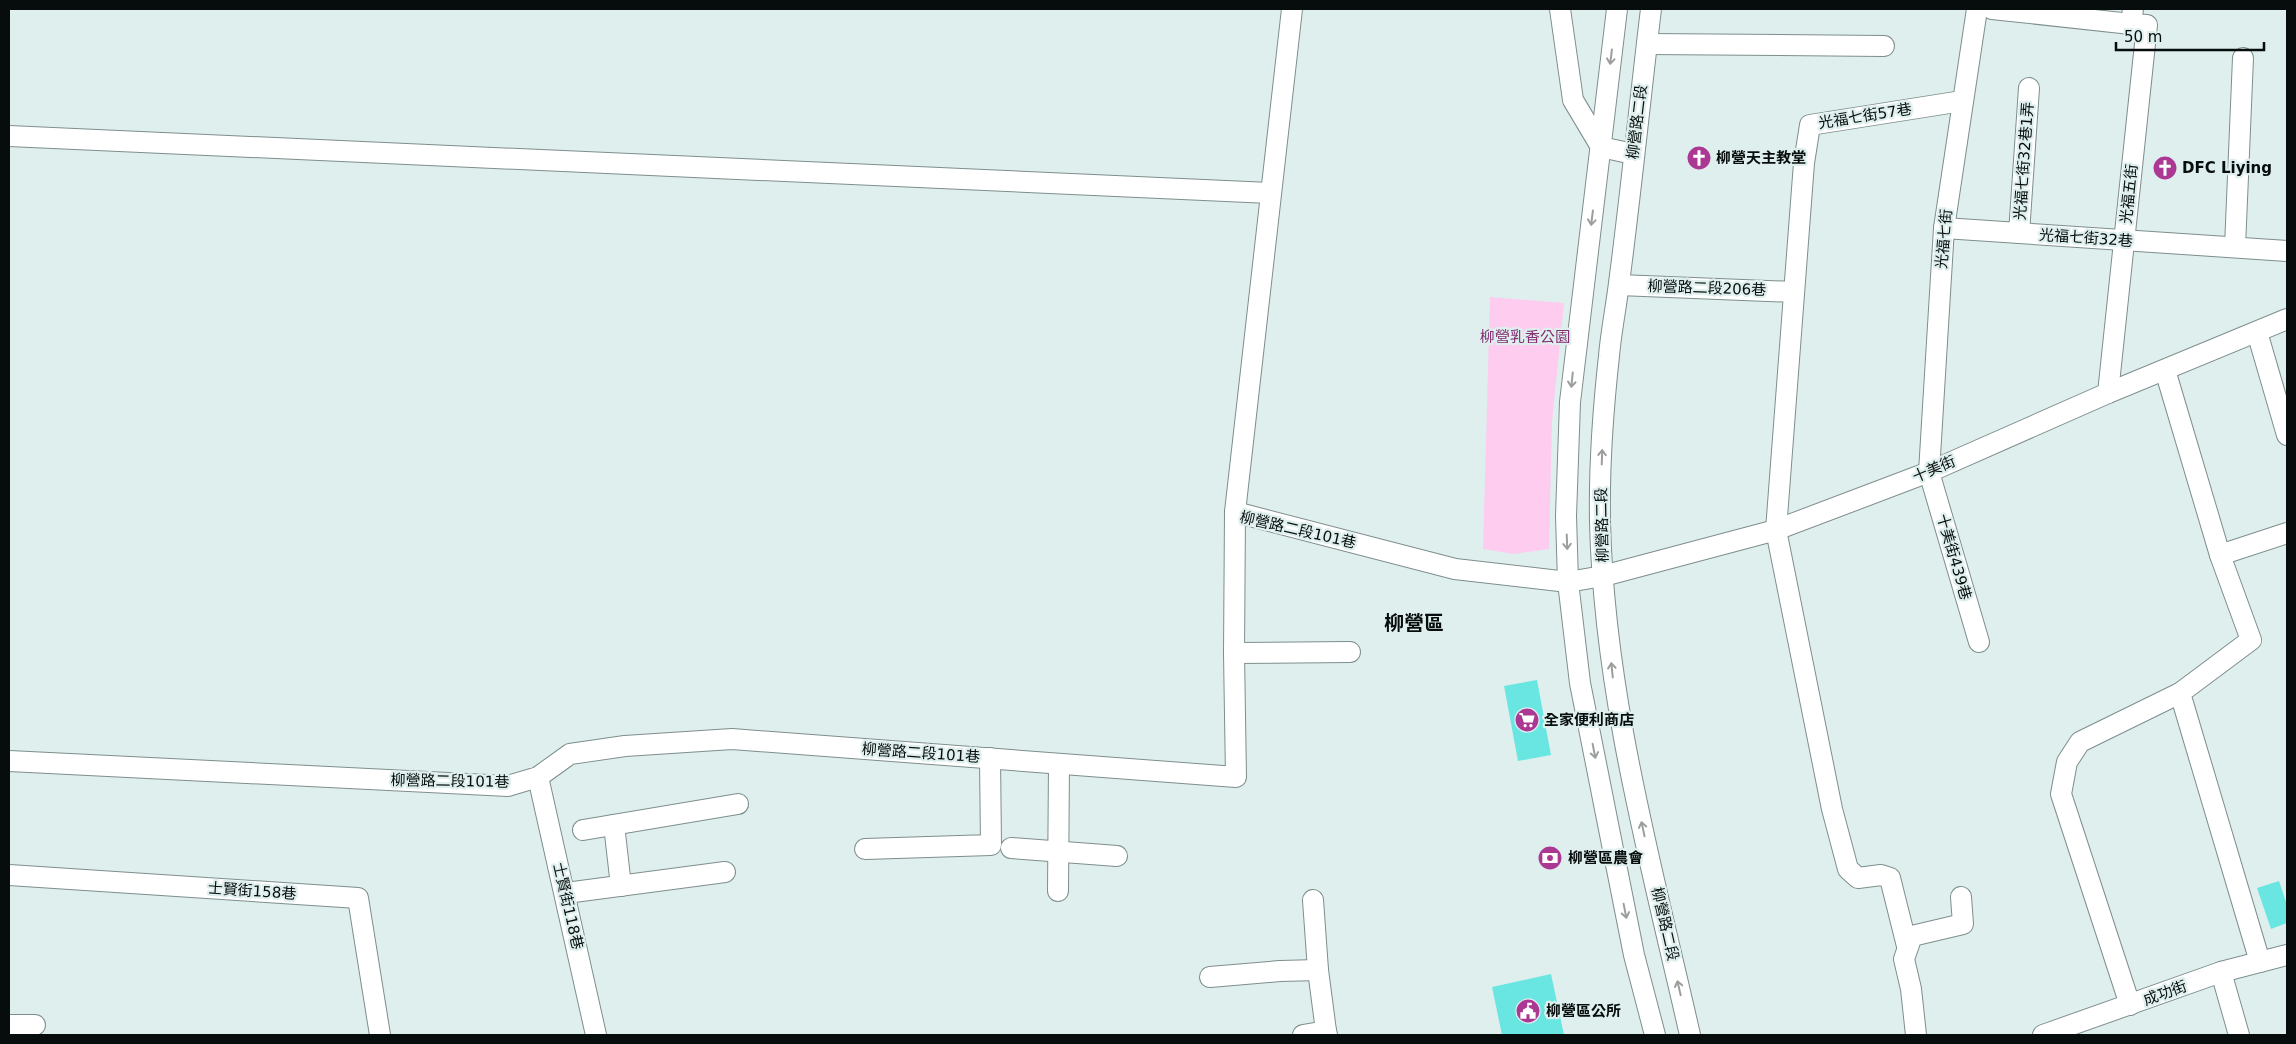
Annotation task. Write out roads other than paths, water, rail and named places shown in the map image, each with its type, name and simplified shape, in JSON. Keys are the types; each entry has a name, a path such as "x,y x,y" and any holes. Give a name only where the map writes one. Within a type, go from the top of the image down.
{"street":[{"path":"1235,512 1292,9"},
{"path":"1560,9 1573,100 1601,147 1633,154"},
{"path":"1617,9 1570,402 1566,516 1568,582 1580,683 1634,955 1655,1035"},
{"name":"柳營路二段","path":"1651,9 1604,401 1600,521 1612,676 1643,826 1690,1035"},
{"name":"光福七街","path":"1929,472 1944,228 1977,9"},
{"path":"1992,9 2132,16"},
{"name":"光福五街","path":"2108,393 2147,25 2132,16"},
{"path":"1647,44 1884,46"},
{"path":"2235,247 2243,58"},
{"name":"光福七街32巷1弄","path":"2019,233 2029,88"},
{"name":"光福七街57巷","path":"1794,292 1804,163 1810,125 1962,101"},
{"path":"9,136 1270,193"},
{"name":"光福七街32巷","path":"1944,228 2287,251"},
{"name":"柳營路二段206巷","path":"1619,285 1794,292"},
{"path":"1794,292 1776,530 1832,809 1848,869 1858,878 1881,875 1890,878 1907,946"},
{"name":"十美街","path":"1568,582 1603,576 1776,530 1929,472 2108,393 2287,319"},
{"path":"2257,332 2287,435"},
{"path":"2130,1005 2061,794 2067,762 2080,742 2180,693 2252,640 2220,554 2165,370"},
{"name":"十美街439巷","path":"1929,472 1979,642"},
{"name":"柳營路二段101巷","path":"9,761 508,786 538,777 570,754 624,746 732,739 1236,777 1234,653 1235,512 1455,568 1568,582"},
{"path":"2220,554 2287,533"},
{"path":"1234,653 1350,652"},
{"path":"2180,693 2260,962"},
{"path":"865,849 991,845 990,758"},
{"path":"1058,891 1059,764"},
{"name":"士賢街118巷","path":"538,777 566,893 596,1035"},
{"path":"583,830 738,804"},
{"path":"614,825 621,886"},
{"path":"1011,848 1117,856"},
{"path":"566,893 725,872"},
{"name":"士賢街158巷","path":"9,875 358,898 380,1035"},
{"path":"1916,1035 1910,988 1904,960 1907,946 1912,936 1963,924 1961,896"},
{"path":"1303,1035 1327,1033 1318,970 1313,900"},
{"name":"成功街","path":"2043,1035 2221,972 2287,955"},
{"path":"1210,977 1318,970"},
{"path":"2221,972 2239,1035"},
{"path":"9,1025 34,1025"}],"place":[{"name":"柳營天主教堂","path":"1699,158"},
{"name":"DFC Liying","path":"2165,168"},
{"name":"全家便利商店","path":"1527,720"},
{"name":"柳營區農會","path":"1550,858"},
{"name":"柳營區公所","path":"1528,1011"}],"district":[{"name":"柳營區","path":"1414,623"}],"park label":[{"name":"柳營乳香公園","path":"1525,337"}]}
